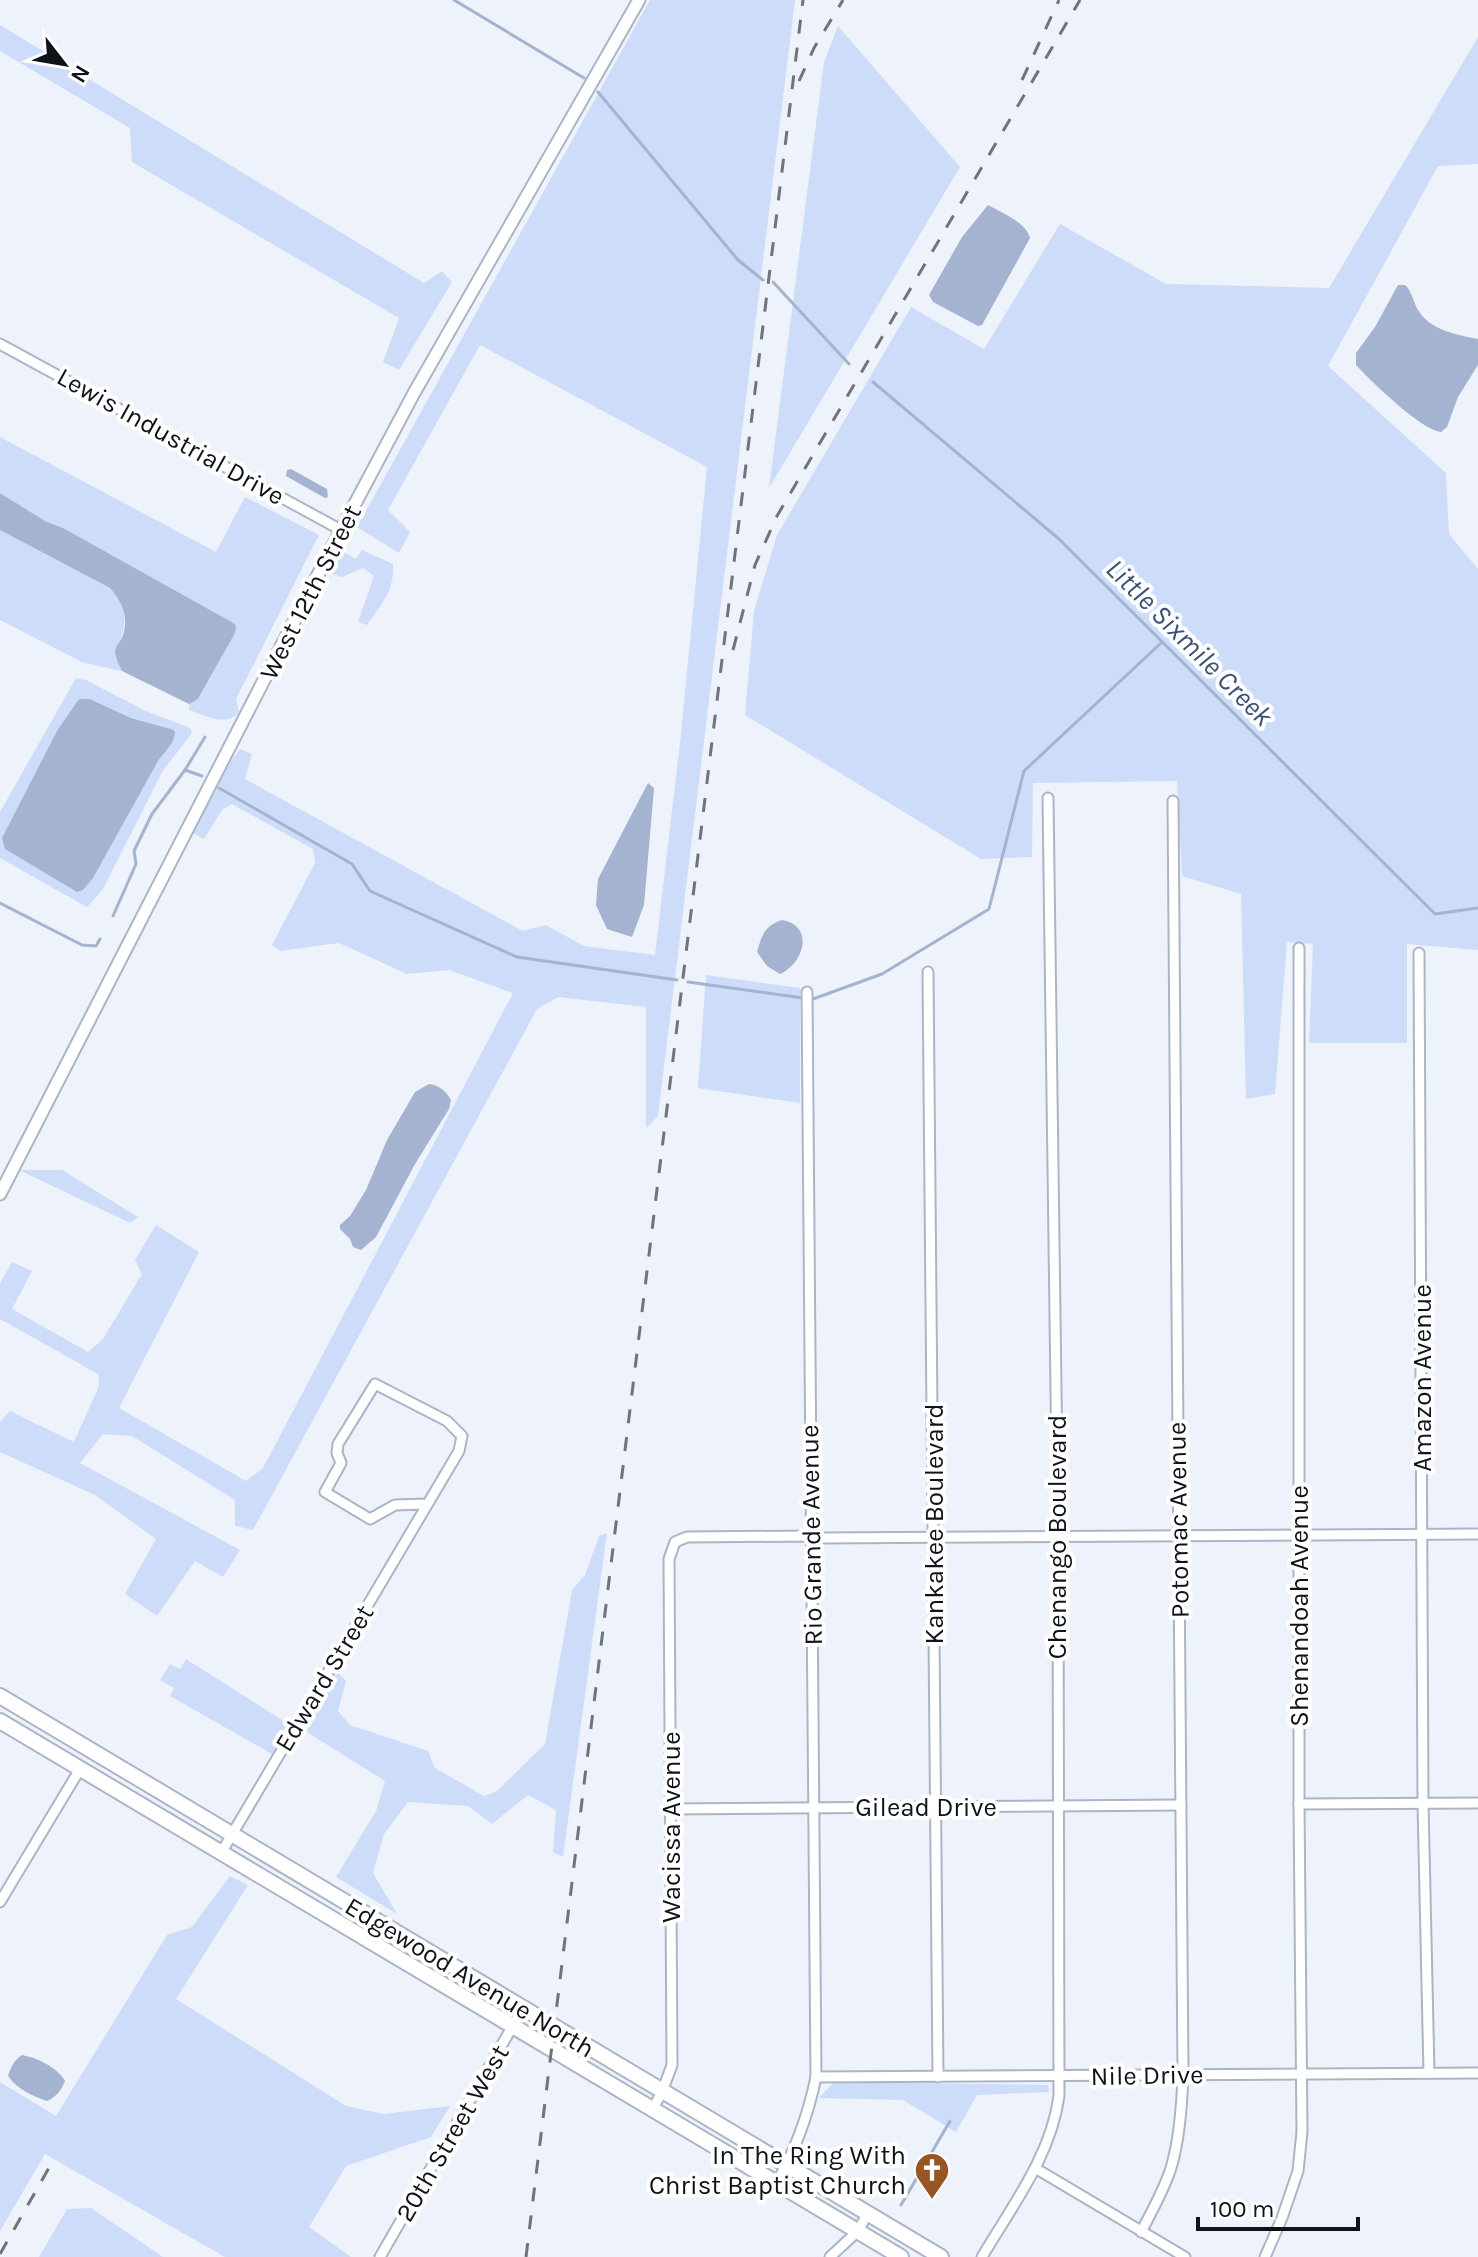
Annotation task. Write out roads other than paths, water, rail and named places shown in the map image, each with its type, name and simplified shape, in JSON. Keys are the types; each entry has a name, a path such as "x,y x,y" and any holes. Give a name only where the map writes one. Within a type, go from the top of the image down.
{"main road":[{"name":"Edgewood Avenue North","path":"6,1700 941,2257"},
{"name":"Edgewood Avenue North","path":"1,1721 901,2257"}],"street":[{"name":"West 12th Street","path":"0,1194 414,393 639,0"},
{"name":"Lewis Industrial Drive","path":"0,344 341,530"},
{"name":"Chenango Boulevard","path":"982,2257 1048,2142 1056,2118 1059,2076 1058,1537 1048,798"},
{"name":"Potomac Avenue","path":"1141,2232 1171,2168 1179,2130 1183,2074 1173,801"},
{"name":"Shenandoah Avenue","path":"1265,2257 1298,2171 1302,2132 1299,948"},
{"name":"Amazon Avenue","path":"1419,953 1423,1803 1429,2073"},
{"name":"Kankakee Boulevard","path":"928,972 938,2077"},
{"name":"Rio Grande Avenue","path":"776,2184 799,2140 816,2077 807,992"},
{"name":"Edward Street","path":"221,1853 459,1451 462,1436 447,1421 375,1384 338,1444 341,1463 325,1492 370,1519 395,1505 426,1504"},
{"path":"810,1536 1478,1534"},
{"name":"Wacissa Avenue","path":"652,2110 672,2065 671,1549 675,1542 687,1537 810,1536"},
{"path":"1,1721 6,1700"},
{"path":"0,1902 80,1769"},
{"path":"1299,1804 1478,1803"},
{"name":"Gilead Drive","path":"671,1809 1181,1805"},
{"name":"20th Street West","path":"380,2257 523,2008"},
{"name":"Nile Drive","path":"816,2077 1478,2073"},
{"path":"1035,2168 1185,2257"},
{"path":"830,2257 858,2231 868,2213"}],"waterway":[{"path":"454,0 584,78"},
{"path":"598,92 738,260 763,280"},
{"path":"773,282 849,364"},
{"name":"Little Sixmile Creek","path":"873,382 1059,539 1435,914 1478,908"},
{"path":"813,999 882,974 989,909 1024,771 1161,643"},
{"path":"185,770 205,737"},
{"path":"113,916 136,864 134,851 152,814 185,770 202,776"},
{"path":"219,788 352,864 370,891 517,957 677,980"},
{"path":"0,903 82,945 96,946 100,939"},
{"path":"688,982 803,998"},
{"path":"901,2205 950,2121"}],"railway":[{"path":"526,2257 803,0"},
{"path":"799,81 814,48 843,0"},
{"path":"1022,80 1059,0"},
{"path":"733,650 755,565 777,516 1080,0"},
{"path":"0,2254 50,2166"}],"place":[{"name":"In The Ring With Christ Baptist Church","path":"932,2201"}]}
